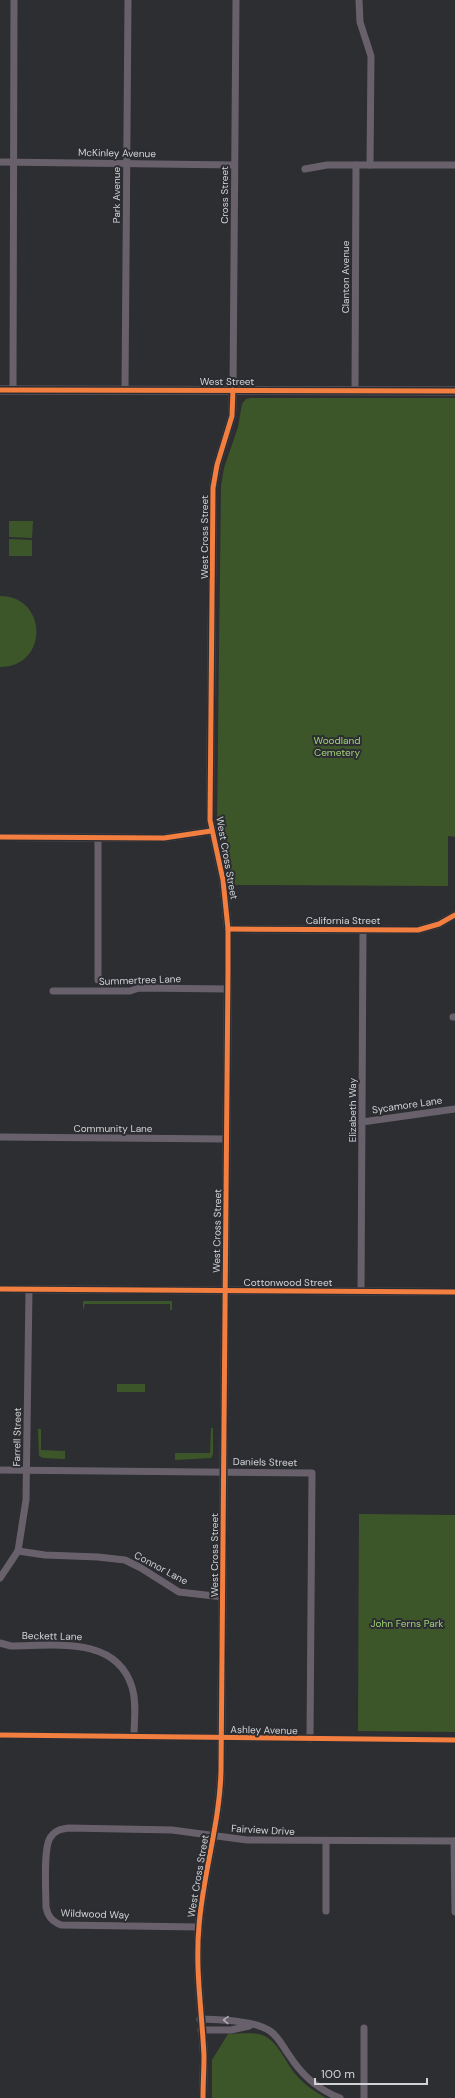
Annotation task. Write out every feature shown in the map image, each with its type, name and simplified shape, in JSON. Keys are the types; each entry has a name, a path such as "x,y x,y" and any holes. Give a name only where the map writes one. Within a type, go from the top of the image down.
{"main road":[{"name":"West Street","path":"0,390 455,391"}],"street":[{"path":"13,390 14,0"},
{"name":"Park Avenue","path":"125,390 128,0"},
{"name":"Cross Street","path":"233,390 236,0"},
{"path":"359,0 360,22 371,56 370,165"},
{"name":"McKinley Avenue","path":"0,162 234,164"},
{"path":"304,169 327,165 455,165"},
{"name":"Clanton Avenue","path":"355,390 356,165"},
{"name":"West Cross Street","path":"203,2098 204,2055 197,1985 198,1927 204,1881 220,1804 228,989 228,929 220,865 211,832 210,792 213,488 216,465 232,416 233,390"},
{"path":"0,837 168,838 211,832"},
{"path":"98,838 98,980"},
{"name":"California Street","path":"228,929 425,929 455,915"},
{"name":"Elizabeth Way","path":"361,1291 363,930"},
{"name":"Summertree Lane","path":"53,991 130,991 139,988 228,989"},
{"name":"Sycamore Lane","path":"362,1122 455,1109"},
{"name":"Community Lane","path":"0,1137 226,1139"},
{"name":"Cottonwood Street","path":"0,1289 455,1292"},
{"name":"Farrell Street","path":"0,1578 18,1551 26,1500 29,1290"},
{"name":"Daniels Street","path":"0,1470 312,1473 310,1739"},
{"name":"Connor Lane","path":"18,1551 45,1555 98,1556 125,1560 141,1568 179,1592 223,1597"},
{"name":"Beckett Lane","path":"0,1643 11,1646 84,1646 104,1653 117,1662 132,1688 135,1705 134,1736"},
{"name":"Ashley Avenue","path":"0,1735 455,1740"},
{"name":"Fairview Drive","path":"50,1838 58,1830 69,1828 172,1830 248,1840 326,1842 454,1841"},
{"name":"Wildwood Way","path":"50,1838 47,1848 46,1907 48,1916 55,1922 61,1925 198,1927"},
{"path":"454,1841 455,1912"},
{"path":"326,1842 326,1911"},
{"path":"200,2019 231,2020 270,2031 280,2041 289,2057 305,2075 318,2087 340,2098"},
{"path":"201,2030 231,2030 251,2025"},
{"path":"364,2028 364,2098"}],"green space":[{"name":"Woodland Cemetery","path":"455,398 455,837 448,836 448,886 232,885 217,825 221,486 224,468 238,427 242,404 246,399"},
{"path":"9,521 33,521 32,538 9,537"},
{"path":"9,539 32,540 32,556 9,556"},
{"path":"0,596 16,599 27,607 34,618 36,632 34,645 27,656 16,664 0,667"},
{"path":"83,1301 172,1301 172,1310 170,1310 170,1304 85,1304 83,1310"},
{"path":"117,1384 145,1384 145,1392 117,1392"},
{"path":"211,1428 213,1428 213,1454 211,1458 175,1460 175,1453 210,1453"},
{"path":"38,1429 41,1429 41,1450 65,1451 65,1459 43,1458 39,1456"},
{"name":"John Ferns Park","path":"359,1514 455,1515 455,1732 358,1731"},
{"path":"245,2033 262,2035 268,2038 278,2048 301,2080 311,2089 326,2098 212,2098 212,2060 228,2034"}],"cycle path":[{"path":"0,390 455,391"},
{"path":"203,2098 204,2056 198,1975 198,1942 201,1906 218,1809 221,1770 228,970 228,929 223,880 210,820 213,488 217,465 232,416 233,390"},
{"path":"0,837 164,838 211,831"},
{"path":"228,929 418,930 439,924 455,915"},
{"path":"0,1289 455,1292"},
{"path":"0,1735 455,1740"}]}
